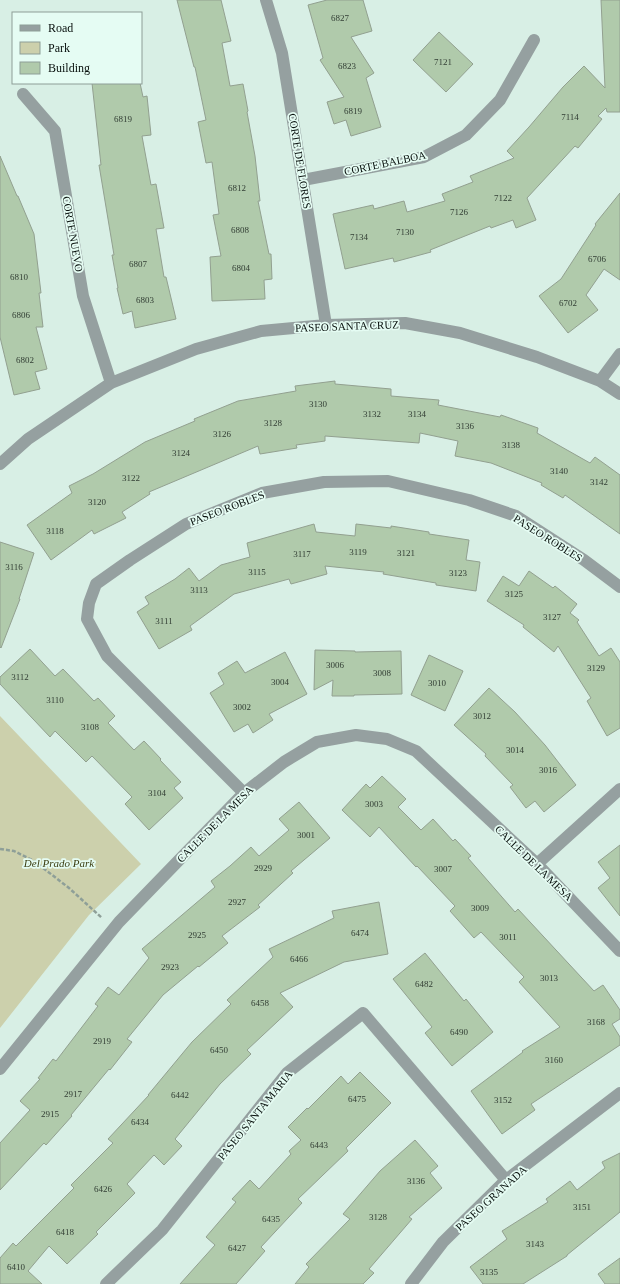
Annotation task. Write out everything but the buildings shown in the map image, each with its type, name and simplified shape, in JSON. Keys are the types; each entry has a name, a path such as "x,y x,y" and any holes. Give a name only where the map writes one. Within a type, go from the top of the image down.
{"street":[{"name":"CORTE DE FLORES","path":"266,0 282,53 326,324"},
{"name":"CORTE BALBOA","path":"303,180 424,157 466,135 500,100 534,40"},
{"name":"CORTE NUEVO","path":"23,94 55,130 84,296 111,383"},
{"name":"PASEO SANTA CRUZ","path":"0,464 28,439 111,383 196,349 261,331 326,324 405,324 460,333 537,357 600,381 620,394"},
{"path":"600,381 620,354"},
{"name":"PASEO ROBLES","path":"244,793 107,656 88,619 89,603 96,584 186,524 262,493 324,482 388,481 469,500 516,516 584,560 620,587"},
{"name":"CALLE DE LA MESA","path":"0,1069 114,928 244,793 284,762 317,742 356,735 387,739 416,751 537,864 620,951"},
{"path":"537,864 620,789"},
{"name":"PASEO SANTA MARIA","path":"106,1284 162,1230 287,1073 363,1013 506,1180"},
{"name":"PASEO GRANADA","path":"411,1284 443,1242 506,1180 620,1093"}],"path":[{"path":"0,849 14,851 34,861 69,888 114,928"}],"green space":[{"name":"Del Prado Park","path":"0,716 141,864 89,915 0,1028"}]}
